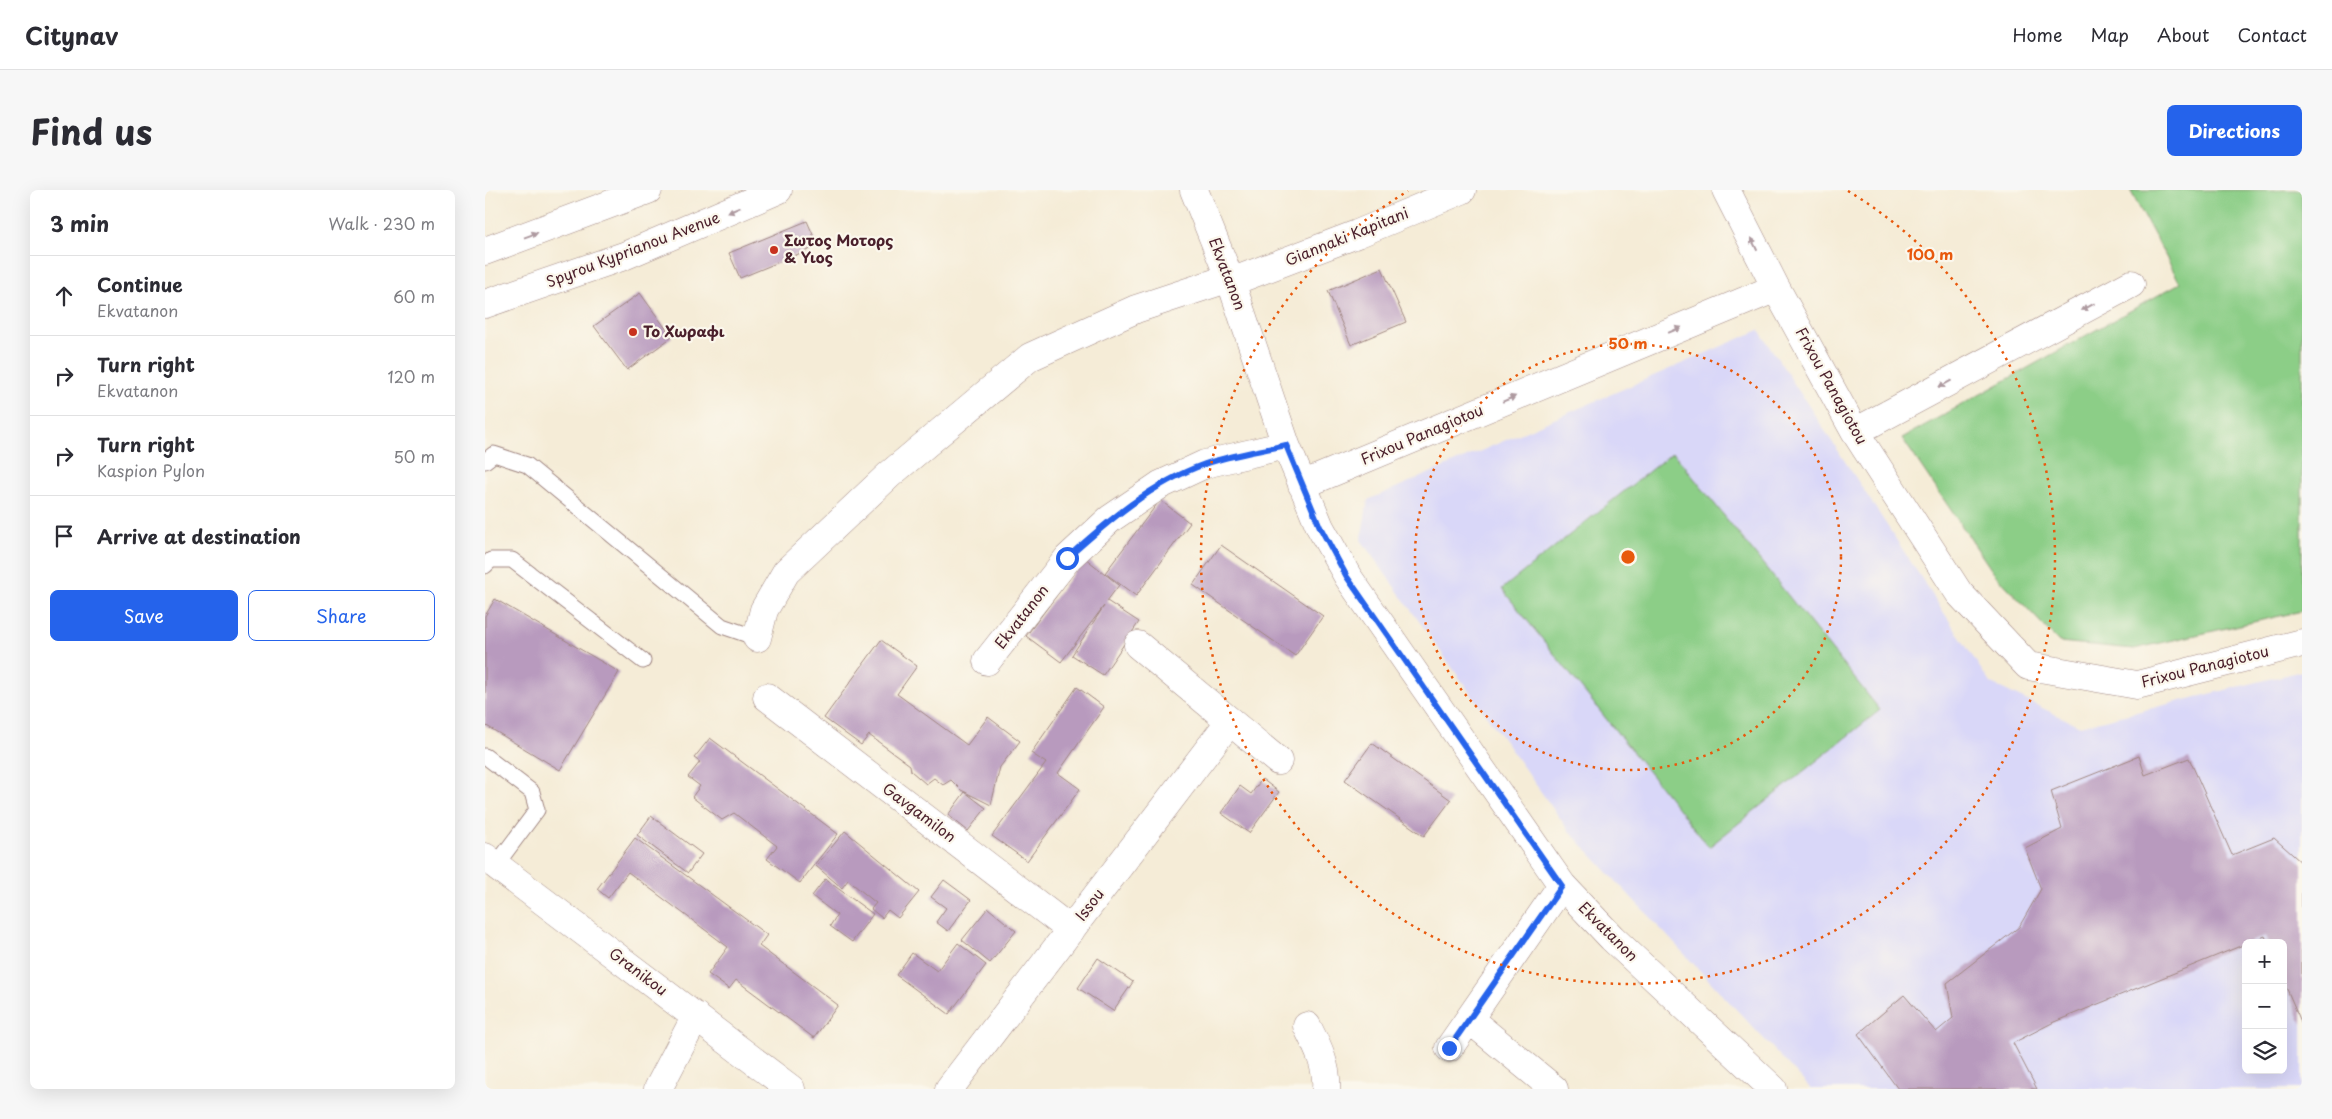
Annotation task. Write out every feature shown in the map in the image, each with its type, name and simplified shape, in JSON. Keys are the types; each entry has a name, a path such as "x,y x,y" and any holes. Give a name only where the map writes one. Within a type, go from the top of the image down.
{"street":[{"path":"485,251 648,190"},
{"name":"Spyrou Kyprianou Avenue","path":"485,304 624,256 778,190"},
{"name":"Ekvatanon","path":"1194,190 1231,280 1286,445 1320,527 1347,577 1562,886 1612,938 1773,1089"},
{"name":"Giannaki Kapitani","path":"757,638 764,610 786,572 889,475 1030,357 1136,309 1231,280 1357,234 1462,190"},
{"path":"1726,190 1776,288"},
{"path":"1855,432 2131,284"},
{"name":"Frixou Panagiotou","path":"1302,485 1776,288 1855,432 1959,594 2028,666 2137,685 2302,643"},
{"name":"Ekvatanon","path":"987,661 1067,558 1110,519 1160,486 1205,464 1286,445"},
{"path":"1137,646 1278,761"},
{"name":"Gavgamilon","path":"767,697 1071,930"},
{"name":"Issou","path":"949,1089 1230,721"},
{"name":"Granikou","path":"488,860 791,1089"},
{"path":"1449,1048 1562,886"},
{"path":"658,1089 696,1016"},
{"path":"1469,1019 1553,1089"},
{"path":"1307,1026 1325,1070 1325,1089"}],"lane":[{"path":"485,461 494,454 527,465 722,626 757,638"},
{"path":"485,566 491,560 512,560 643,661"},
{"path":"485,756 532,792 537,810 488,860"}],"shaded area":[{"path":"1759,330 1990,683 2080,726 2302,671 2302,1089 1811,1089 1569,831 1361,540 1368,500"}],"green space":[{"path":"2130,190 2302,190 2302,611 2134,649 2059,642 1993,572 1902,438 2180,283"},
{"path":"1673,452 1880,710 1709,847 1502,589"}],"building":[{"name":"Σωτος Μοτορς & Υιος","path":"807,221 818,246 740,278 729,253"},
{"path":"1382,268 1406,322 1351,345 1328,291"},
{"name":"Το Χωραφι","path":"640,293 672,337 627,370 594,326"},
{"path":"1160,500 1190,523 1136,596 1105,573"},
{"path":"1221,545 1323,616 1295,656 1193,585"},
{"path":"1085,558 1119,585 1107,601 1139,622 1103,675 1072,655 1104,606 1061,662 1026,636"},
{"path":"495,599 619,672 560,770 485,725 485,616"},
{"path":"881,640 917,666 897,694 967,745 988,717 1020,741 1000,767 991,805 961,790 951,780 943,785 934,778 926,784 911,771 910,765 869,735 861,745 824,718"},
{"path":"1077,687 1104,707 1058,773 1080,789 1027,861 992,836 1046,763 1031,753"},
{"path":"710,738 838,834 800,883 767,859 777,846 734,813 722,820 692,797 700,786 688,777 700,762 694,758"},
{"path":"1372,743 1451,800 1424,836 1345,780"},
{"path":"2139,756 2145,775 2189,758 2232,855 2274,838 2302,863 2302,1024 2287,989 2287,939 2266,939 2265,936 2258,939 2242,939 2242,945 2054,1022 2013,1043 2037,1089 1898,1089 1858,1034 1904,995 1936,1032 1953,1018 1947,983 2019,927 2041,889 2025,848 2062,829 2051,791"},
{"path":"1262,779 1279,792 1249,833 1221,813 1240,786 1251,794"},
{"path":"965,792 986,808 968,831 948,815"},
{"path":"651,816 702,854 688,873 637,835"},
{"path":"845,831 919,892 898,918 888,910 882,918 871,909 876,903 848,880 842,888 816,866"},
{"path":"635,838 767,935 759,946 838,1005 814,1038 736,980 729,989 708,974 728,947 628,872 608,898 597,889"},
{"path":"825,879 873,914 852,942 830,926 837,915 812,896"},
{"path":"944,880 971,900 948,931 936,922 946,908 931,897"},
{"path":"988,908 1016,931 990,963 962,940"},
{"path":"958,943 986,965 949,1014 896,975 912,953 937,971"},
{"path":"1098,958 1133,982 1113,1011 1078,988"}],"place":[{"name":"Σωτος Μοτορς & Υιος","path":"774,250"},
{"name":"Το Χωραφι","path":"633,332"}],"route":[{"path":"1067,558 1110,519 1160,486 1205,464 1286,445 1320,527 1347,577 1562,886 1449,1048"}]}
